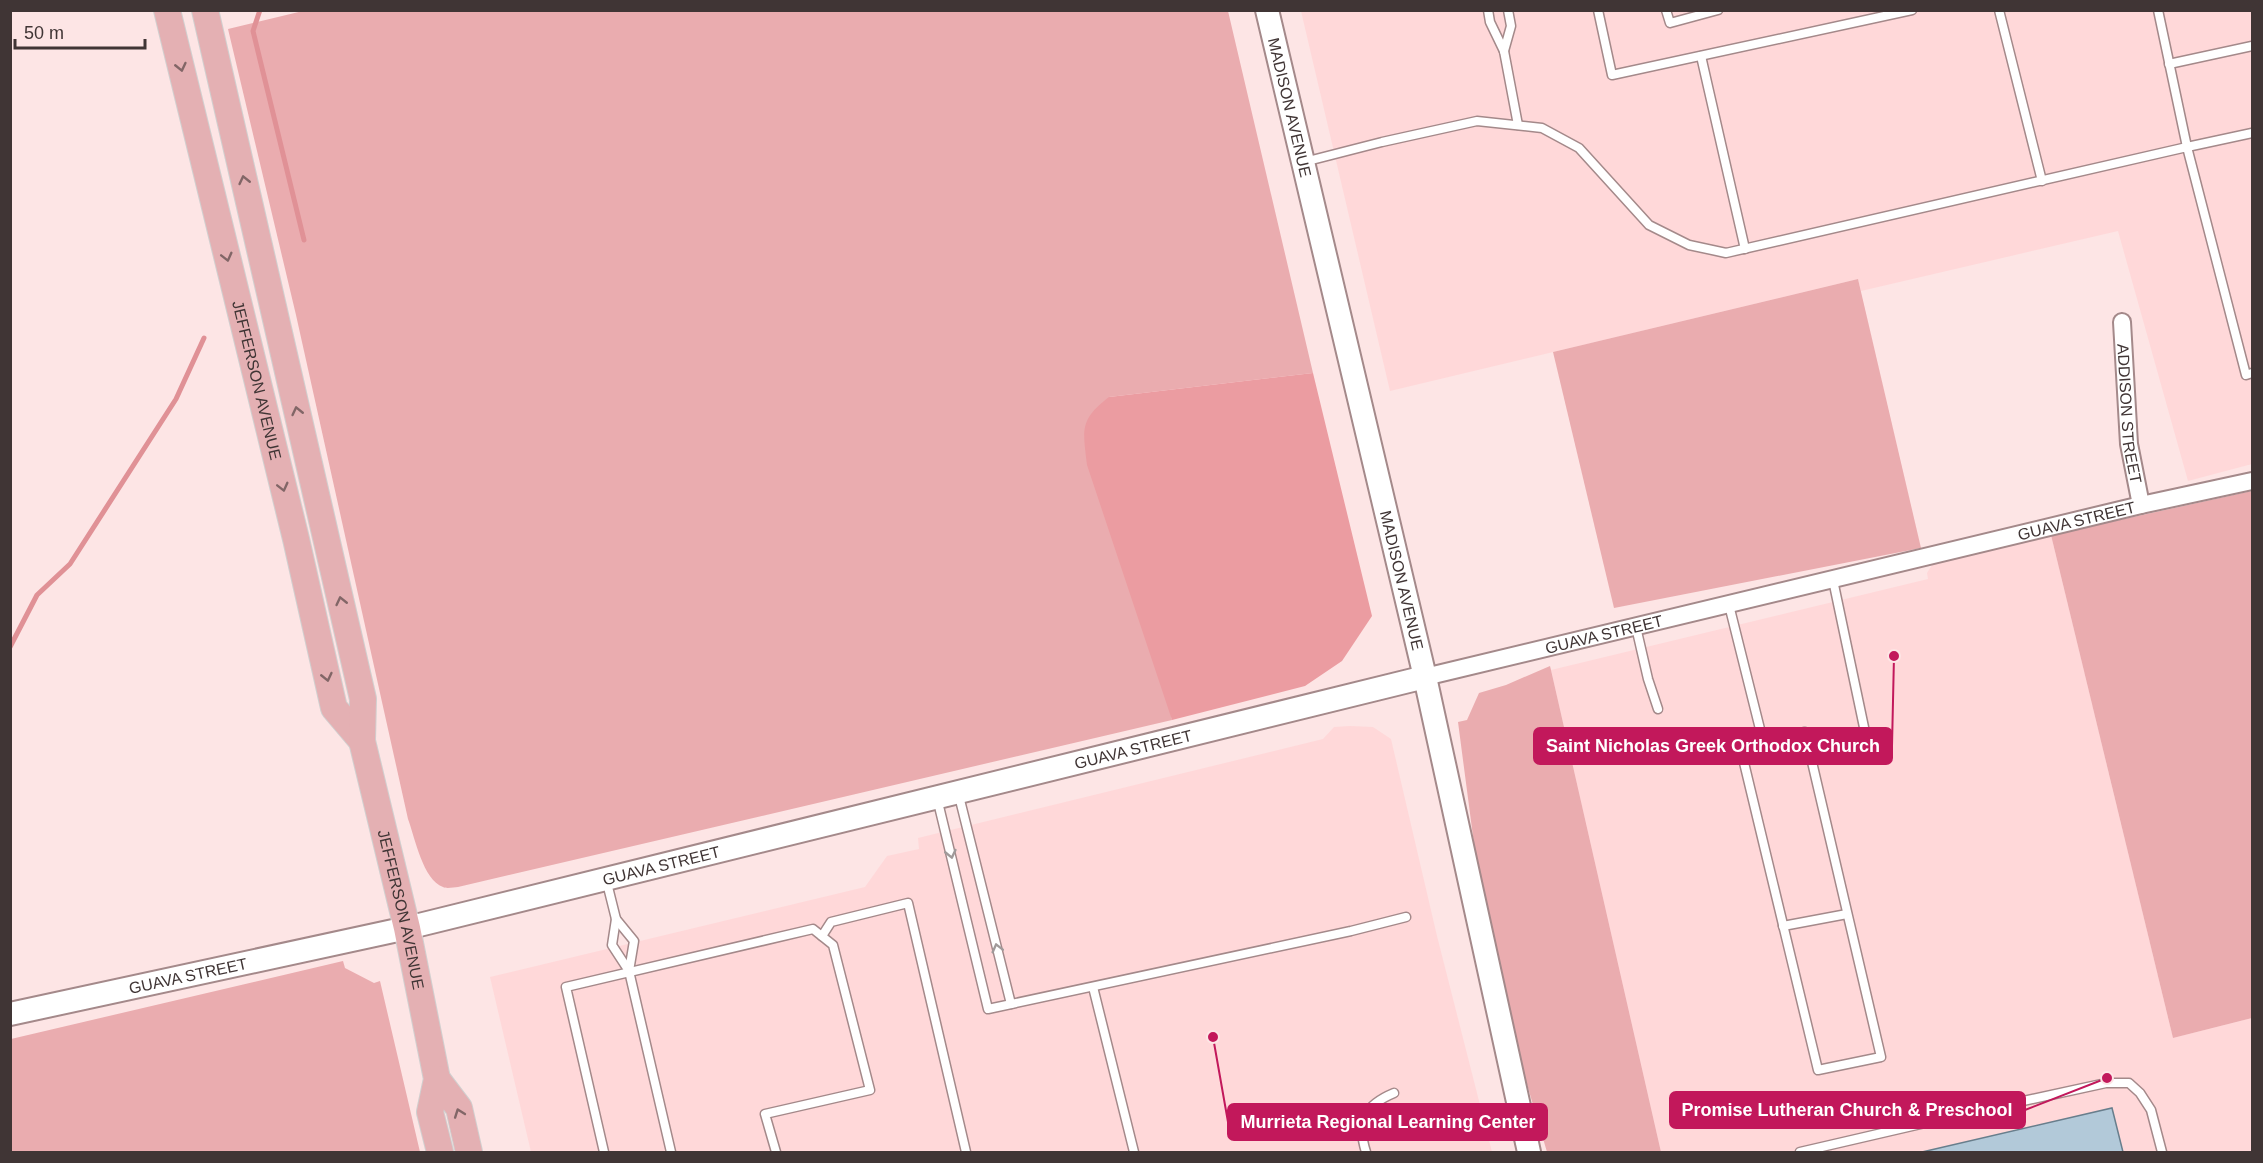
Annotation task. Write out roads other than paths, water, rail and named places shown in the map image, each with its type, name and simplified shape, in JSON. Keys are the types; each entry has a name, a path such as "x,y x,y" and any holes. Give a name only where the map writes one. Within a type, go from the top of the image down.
{"main road":[{"name":"JEFFERSON AVENUE","path":"167,10 296,539 334,708 362,741"},
{"name":"JEFFERSON AVENUE","path":"205,10 363,699 362,741 407,928 437,1079 430,1112 440,1152"},
{"name":"JEFFERSON AVENUE","path":"437,1079 459,1108 469,1152"}],"street":[{"name":"MADISON AVENUE","path":"1268,10 1425,677 1529,1152"},
{"name":"ADDISON STREET","path":"2122,322 2128,444 2141,505"},
{"name":"GUAVA STREET","path":"10,1014 407,928 1425,677 2141,505 2253,481"}],"lane":[{"path":"1488,10 1490,22 1504,51 1518,125"},
{"path":"1504,51 1511,26 1508,10"},
{"path":"1598,10 1612,75 1912,10"},
{"path":"1666,10 1670,23 1718,10"},
{"path":"1999,10 2042,181"},
{"path":"2158,10 2187,147 2246,375 2253,374"},
{"path":"2169,64 2253,46"},
{"path":"1701,57 1745,249"},
{"path":"1303,162 1477,121 1542,128 1579,148 1649,225 1689,245 1726,253 2253,133"},
{"path":"1833,580 1865,732"},
{"path":"1729,605 1763,741"},
{"path":"1636,627 1648,679 1659,709"},
{"path":"1805,732 1881,1058 1818,1070 1740,746 1763,741 1805,732"},
{"path":"947,795 1011,1004"},
{"path":"947,795 988,1009 1351,931 1406,917"},
{"path":"606,879 616,919 612,945 629,971 671,1152"},
{"path":"822,936 831,922 908,903 966,1152"},
{"path":"1783,926 1847,914"},
{"path":"616,919 634,941 629,971"},
{"path":"604,1152 566,987 813,929 833,945 870,1090 765,1114 776,1152"},
{"path":"1093,987 1134,1152"},
{"path":"1800,1152 2106,1083 2129,1083 2140,1093 2151,1110 2162,1152"},
{"path":"1366,1152 1363,1143 1363,1126 1367,1111 1377,1100 1394,1094"}],"waterway":[{"path":"260,10 253,31 304,240"},
{"path":"10,647 37,595 70,564 176,399 204,338"}],"place":[{"name":"Saint Nicholas Greek Orthodox Church","path":"1894,656"},
{"name":"Murrieta Regional Learning Center","path":"1213,1037"},
{"name":"Promise Lutheran Church & Preschool","path":"2107,1078"}]}
